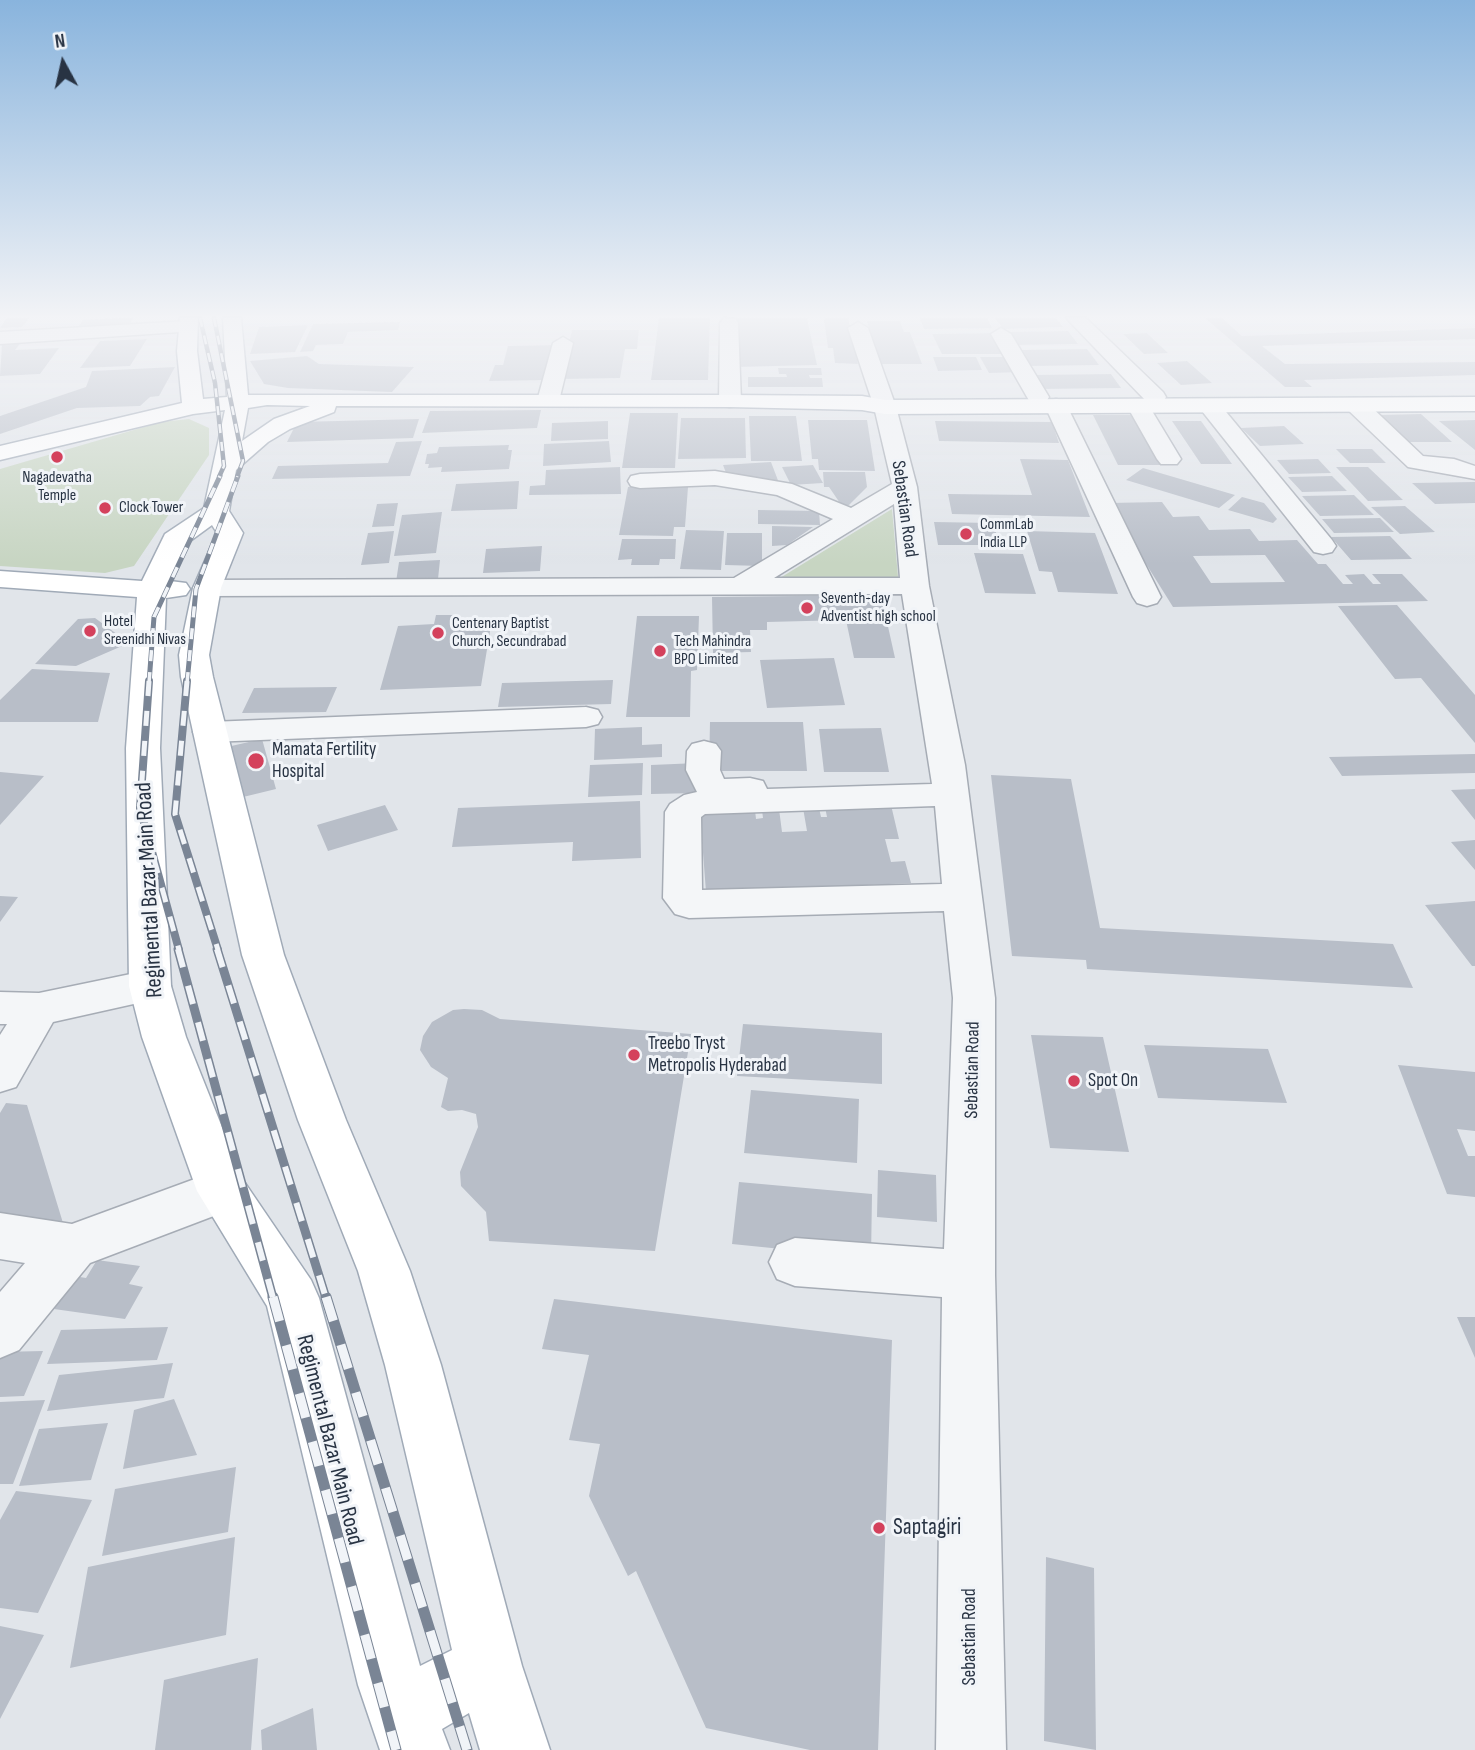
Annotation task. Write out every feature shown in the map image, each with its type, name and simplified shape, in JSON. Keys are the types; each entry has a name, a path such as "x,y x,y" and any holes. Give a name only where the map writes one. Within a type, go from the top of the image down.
{"main road":[{"path":"192,400 193,407"},
{"path":"0,453 193,407 257,400"},
{"path":"334,400 877,403 1275,400"},
{"path":"227,466 260,437 282,424 345,400"},
{"path":"238,401 216,511 230,533 207,587 194,655 197,677 263,955 322,1120 384,1271 413,1364 489,1666 515,1750"},
{"path":"1147,402 1209,406 1475,404"},
{"name":"Regimental Bazar Main Road","path":"216,511 174,540 152,590 143,748 150,986 164,1037 222,1191 292,1298 392,1685 408,1731"},
{"path":"0,579 152,590 207,587"},
{"path":"408,1731 489,1666"}],"street":[{"name":"Sebastian Road","path":"876,400 905,487 915,586 950,789 974,998 969,1275 971,1750"},
{"path":"1145,400 1169,459"},
{"path":"1047,402 1147,597"},
{"path":"1356,405 1416,462 1454,466 1470,473"},
{"path":"1209,406 1323,546"},
{"path":"640,481 716,478 783,489 852,518"},
{"path":"739,587 905,487"},
{"path":"207,587 915,586"},
{"path":"210,732 586,718"},
{"path":"704,751 705,779 716,790 950,789"},
{"path":"950,789 691,805 683,812 683,898 688,904 962,897"},
{"path":"0,1074 20,1008 150,986"},
{"path":"0,1236 72,1247 222,1191"},
{"path":"0,1332 72,1247"},
{"path":"795,1262 969,1275"}],"green space":[{"path":"189,419 209,428 209,455 134,566 105,573 0,566 0,469 161,422"},
{"path":"892,509 898,577 780,578"}],"building":[{"path":"48,400 147,400 140,406 77,408 0,434 0,416"},
{"path":"541,410 537,428 422,433 430,411"},
{"path":"630,413 678,413 675,468 622,468"},
{"path":"1421,414 1452,442 1409,442 1380,415"},
{"path":"1093,415 1133,415 1161,465 1118,465"},
{"path":"749,416 796,416 802,461 751,461"},
{"path":"681,418 745,418 746,458 678,459"},
{"path":"419,419 413,438 287,442 297,422"},
{"path":"808,420 867,420 875,471 819,470 818,459 812,459"},
{"path":"1475,420 1475,450 1439,421"},
{"path":"608,421 608,439 551,441 552,423"},
{"path":"935,421 1052,422 1059,443 939,441"},
{"path":"1172,421 1201,421 1232,464 1201,464"},
{"path":"1284,426 1304,444 1260,446 1241,428"},
{"path":"422,441 410,476 272,479 278,466 388,463 396,442"},
{"path":"609,441 611,462 543,466 544,444"},
{"path":"509,445 508,450 512,450 509,469 441,472 442,467 428,468 429,464 425,464 427,454 437,453 439,447"},
{"path":"1336,449 1372,449 1386,463 1350,463"},
{"path":"1020,459 1068,460 1090,517 952,514 948,494 1032,495"},
{"path":"1318,459 1331,473 1289,474 1277,460"},
{"path":"771,462 779,483 758,482 751,476 728,478 723,465"},
{"path":"813,465 823,483 791,485 782,467"},
{"path":"620,467 621,494 529,495 530,486 545,485 546,470"},
{"path":"1336,467 1368,467 1403,500 1368,501"},
{"path":"1143,468 1235,495 1219,508 1126,480"},
{"path":"823,472 865,472 867,487 849,505 842,506 829,487 824,487"},
{"path":"1332,476 1347,491 1302,492 1288,477"},
{"path":"519,481 517,509 451,511 456,484"},
{"path":"1475,482 1475,503 1435,504 1412,483"},
{"path":"628,487 688,487 685,527 674,527 673,536 619,535"},
{"path":"1354,495 1374,515 1320,516 1302,496"},
{"path":"1242,497 1264,503 1277,519 1273,523 1228,510"},
{"path":"1162,502 1173,517 1199,516 1209,530 1250,529 1259,541 1297,540 1318,564 1326,564 1343,584 1353,584 1345,575 1364,574 1373,584 1381,584 1372,574 1402,574 1428,601 1173,607 1108,503","holes":["1265,555 1285,582 1211,583 1193,556"]},
{"path":"398,503 394,526 372,527 377,504"},
{"path":"1405,506 1435,532 1400,534 1371,507"},
{"path":"758,510 819,511 820,525 758,524"},
{"path":"442,512 436,553 394,556 402,515"},
{"path":"1380,518 1394,532 1334,533 1322,519"},
{"name":"CommLab India LLP","path":"934,522 993,523 1000,545 938,545"},
{"path":"772,526 813,527 787,545 772,546"},
{"path":"686,530 724,531 721,570 680,569"},
{"path":"394,531 389,563 361,565 368,533"},
{"path":"1027,531 1095,533 1118,594 1058,592 1052,572 1039,571"},
{"path":"727,533 762,533 762,566 725,565"},
{"path":"1390,536 1412,559 1351,560 1331,537"},
{"path":"622,539 676,539 675,559 660,559 659,565 631,565 632,559 618,560"},
{"path":"542,546 540,571 483,573 486,549"},
{"path":"974,553 1023,554 1036,594 985,593"},
{"path":"440,560 438,579 396,582 399,562"},
{"path":"881,595 895,658 854,658 846,620 767,622 767,630 750,630 751,652 713,653 712,597"},
{"path":"1397,605 1475,695 1475,743 1421,678 1395,679 1338,606"},
{"path":"436,615 457,615 455,626 491,625 481,686 380,690 398,626 434,624"},
{"path":"637,616 699,616 697,670 691,671 690,717 626,717"},
{"name":"Hotel Sreenidhi Nivas","path":"95,618 129,643 76,666 35,664 78,619"},
{"path":"834,658 845,705 767,708 760,660"},
{"path":"32,669 110,673 98,722 0,722 0,700"},
{"path":"613,680 611,704 498,707 502,683"},
{"path":"337,687 326,712 242,713 254,688"},
{"path":"710,722 803,722 807,771 709,771"},
{"path":"642,727 642,745 662,744 662,757 594,760 595,729"},
{"path":"881,728 889,772 824,772 819,729"},
{"path":"262,739 276,789 239,798 227,747"},
{"path":"1475,754 1475,773 1342,776 1329,757"},
{"path":"643,763 642,795 588,797 590,765"},
{"path":"698,763 699,793 651,794 651,765"},
{"path":"0,772 44,776 0,825"},
{"path":"991,775 1071,779 1100,928 1393,944 1413,988 1087,969 1086,960 1012,956"},
{"path":"1475,789 1475,820 1451,790"},
{"path":"640,801 641,858 572,861 573,842 452,847 458,808"},
{"path":"385,805 398,830 328,851 317,825"},
{"path":"891,805 899,839 885,839 891,862 905,861 911,883 845,886 848,899 820,900 818,887 706,892 700,813 755,810 756,819 763,818 762,810 779,809 782,832 807,831 803,808 819,808 821,817 827,817 825,807"},
{"path":"1475,840 1475,870 1451,842"},
{"path":"0,896 18,897 0,922"},
{"path":"1475,901 1475,966 1472,966 1425,905"},
{"path":"453,1010 482,1010 500,1019 691,1034 655,1251 489,1241 486,1212 461,1186 460,1172 478,1127 476,1114 462,1110 448,1111 441,1107 448,1078 431,1067 420,1050 423,1036 432,1022"},
{"path":"743,1024 882,1033 882,1084 737,1076"},
{"path":"1031,1035 1103,1037 1129,1152 1050,1148"},
{"path":"1144,1045 1268,1049 1287,1103 1158,1098"},
{"path":"1398,1065 1475,1072 1475,1131 1457,1129 1468,1156 1475,1156 1475,1197 1447,1194"},
{"path":"751,1090 859,1099 857,1163 744,1153"},
{"path":"6,1103 27,1105 63,1223 0,1218 0,1113"},
{"path":"878,1170 936,1175 937,1222 877,1217"},
{"path":"739,1182 872,1194 871,1258 732,1244"},
{"path":"97,1260 140,1266 129,1284 143,1287 125,1319 54,1309 74,1276 86,1278"},
{"path":"554,1299 892,1340 878,1750 810,1750 706,1728 636,1571 628,1576 589,1496 600,1444 569,1440 589,1355 542,1349"},
{"path":"1457,1317 1475,1317 1475,1358"},
{"path":"168,1327 157,1360 47,1364 61,1330"},
{"path":"43,1351 24,1396 0,1397 0,1352"},
{"path":"173,1363 164,1398 47,1411 59,1375"},
{"path":"174,1399 197,1455 123,1469 134,1410"},
{"path":"45,1400 13,1484 0,1484 0,1402"},
{"path":"108,1423 91,1480 19,1486 39,1429"},
{"path":"236,1467 228,1532 102,1556 115,1489"},
{"path":"16,1491 92,1500 38,1613 0,1608 0,1520"},
{"path":"235,1537 226,1635 70,1668 88,1567"},
{"path":"1046,1557 1094,1568 1096,1750 1044,1741"},
{"path":"0,1626 44,1635 0,1719"},
{"path":"258,1658 251,1750 155,1750 164,1680"},
{"path":"313,1708 317,1750 262,1750 261,1730"}],"railway":[{"path":"217,400 224,466 219,477"},
{"path":"231,400 243,461 237,477"},
{"path":"149,683 154,617 220,476"},
{"path":"187,683 196,589 238,476"},
{"path":"149,681 140,808 179,950"},
{"path":"187,681 175,814 218,950"},
{"path":"178,949 273,1298"},
{"path":"217,949 326,1298"},
{"path":"273,1297 396,1750"},
{"path":"326,1297 467,1750"}],"place":[{"name":"Nagadevatha Temple","path":"57,457"},
{"name":"Clock Tower","path":"105,508"},
{"name":"CommLab India LLP","path":"966,534"},
{"name":"Seventh-day Adventist high school","path":"807,608"},
{"name":"Hotel Sreenidhi Nivas","path":"90,631"},
{"name":"Centenary Baptist Church, Secundrabad","path":"438,633"},
{"name":"Tech Mahindra BPO Limited","path":"660,651"},
{"name":"Mamata Fertility Hospital","path":"256,761"},
{"name":"Treebo Tryst Metropolis Hyderabad","path":"634,1055"},
{"name":"Spot On","path":"1074,1081"},
{"name":"Saptagiri","path":"879,1528"}]}
